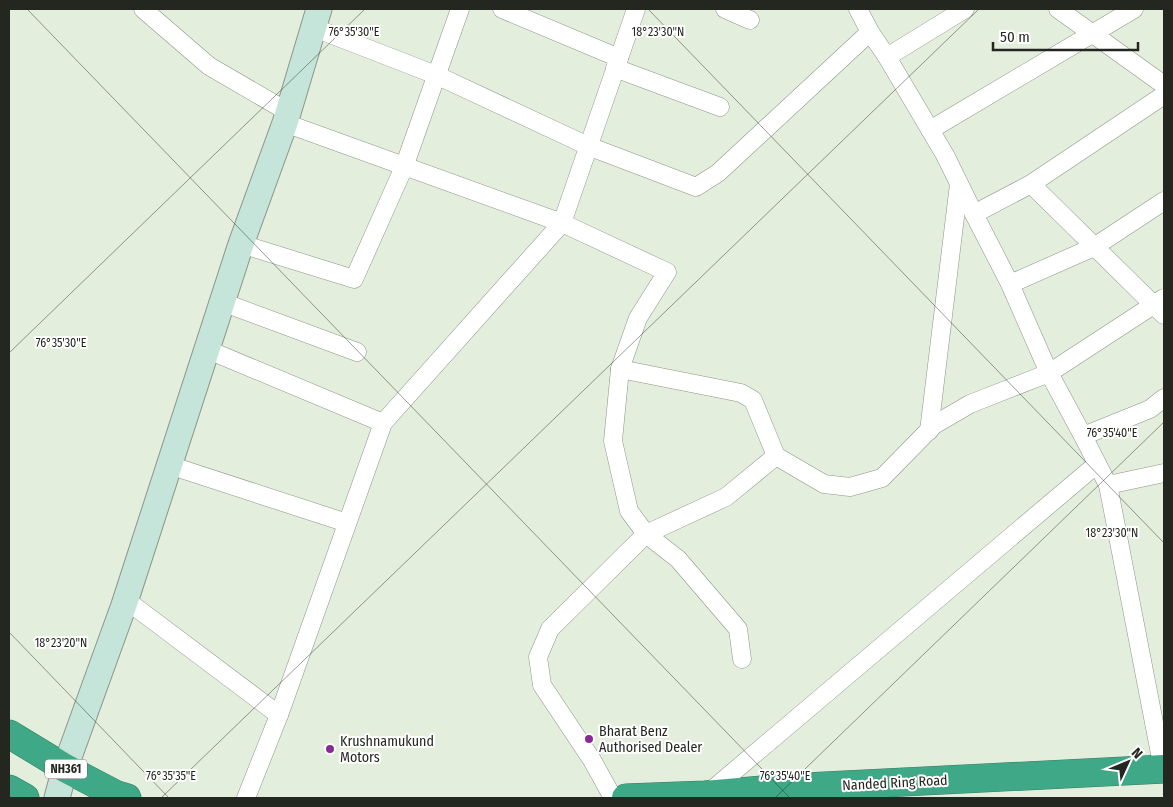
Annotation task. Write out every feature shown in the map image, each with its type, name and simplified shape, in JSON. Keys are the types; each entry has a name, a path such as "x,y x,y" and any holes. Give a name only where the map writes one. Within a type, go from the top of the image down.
{"highway":[{"name":"NH361","path":"9,734 65,768 116,795 127,798"},
{"name":"Nanded Ring Road","path":"626,798 1164,769"},
{"path":"9,789 25,798"}],"street":[{"path":"143,9 209,66 286,118 404,167 562,223 667,272 638,318 620,368 613,441 629,511 646,534 678,559 738,629 742,659"},
{"path":"241,244 354,278 404,167 460,9"},
{"path":"502,9 617,63 720,107"},
{"path":"246,798 278,715 383,423 562,223 636,9"},
{"path":"725,9 750,20"},
{"path":"858,9 945,156 1010,284 1049,373 1108,485 1164,769"},
{"path":"886,56 965,9"},
{"path":"1058,9 1164,85"},
{"path":"930,130 1134,9"},
{"path":"57,798 65,768 126,600 206,349 286,118 316,18 588,146 696,187 718,173 870,32"},
{"path":"974,214 1031,184 1164,95"},
{"path":"929,431 959,184"},
{"path":"620,368 741,393 747,396 753,400 776,456 824,484 850,487 882,478 934,425 970,404 1049,373 1161,306 1094,247 1031,184"},
{"path":"1010,284 1094,247 1164,201"},
{"path":"222,302 357,352"},
{"path":"206,349 383,423"},
{"path":"1083,436 1150,409 1164,398"},
{"path":"613,798 592,760 542,686 538,657 550,629 646,534 726,497 776,456"},
{"path":"705,795 1097,464"},
{"path":"169,465 347,523"},
{"path":"1108,485 1164,473"},
{"path":"126,600 278,715"}],"place":[{"name":"Bharat Benz Authorised Dealer","path":"589,739"},
{"name":"Krushnamukund Motors","path":"330,749"}]}
